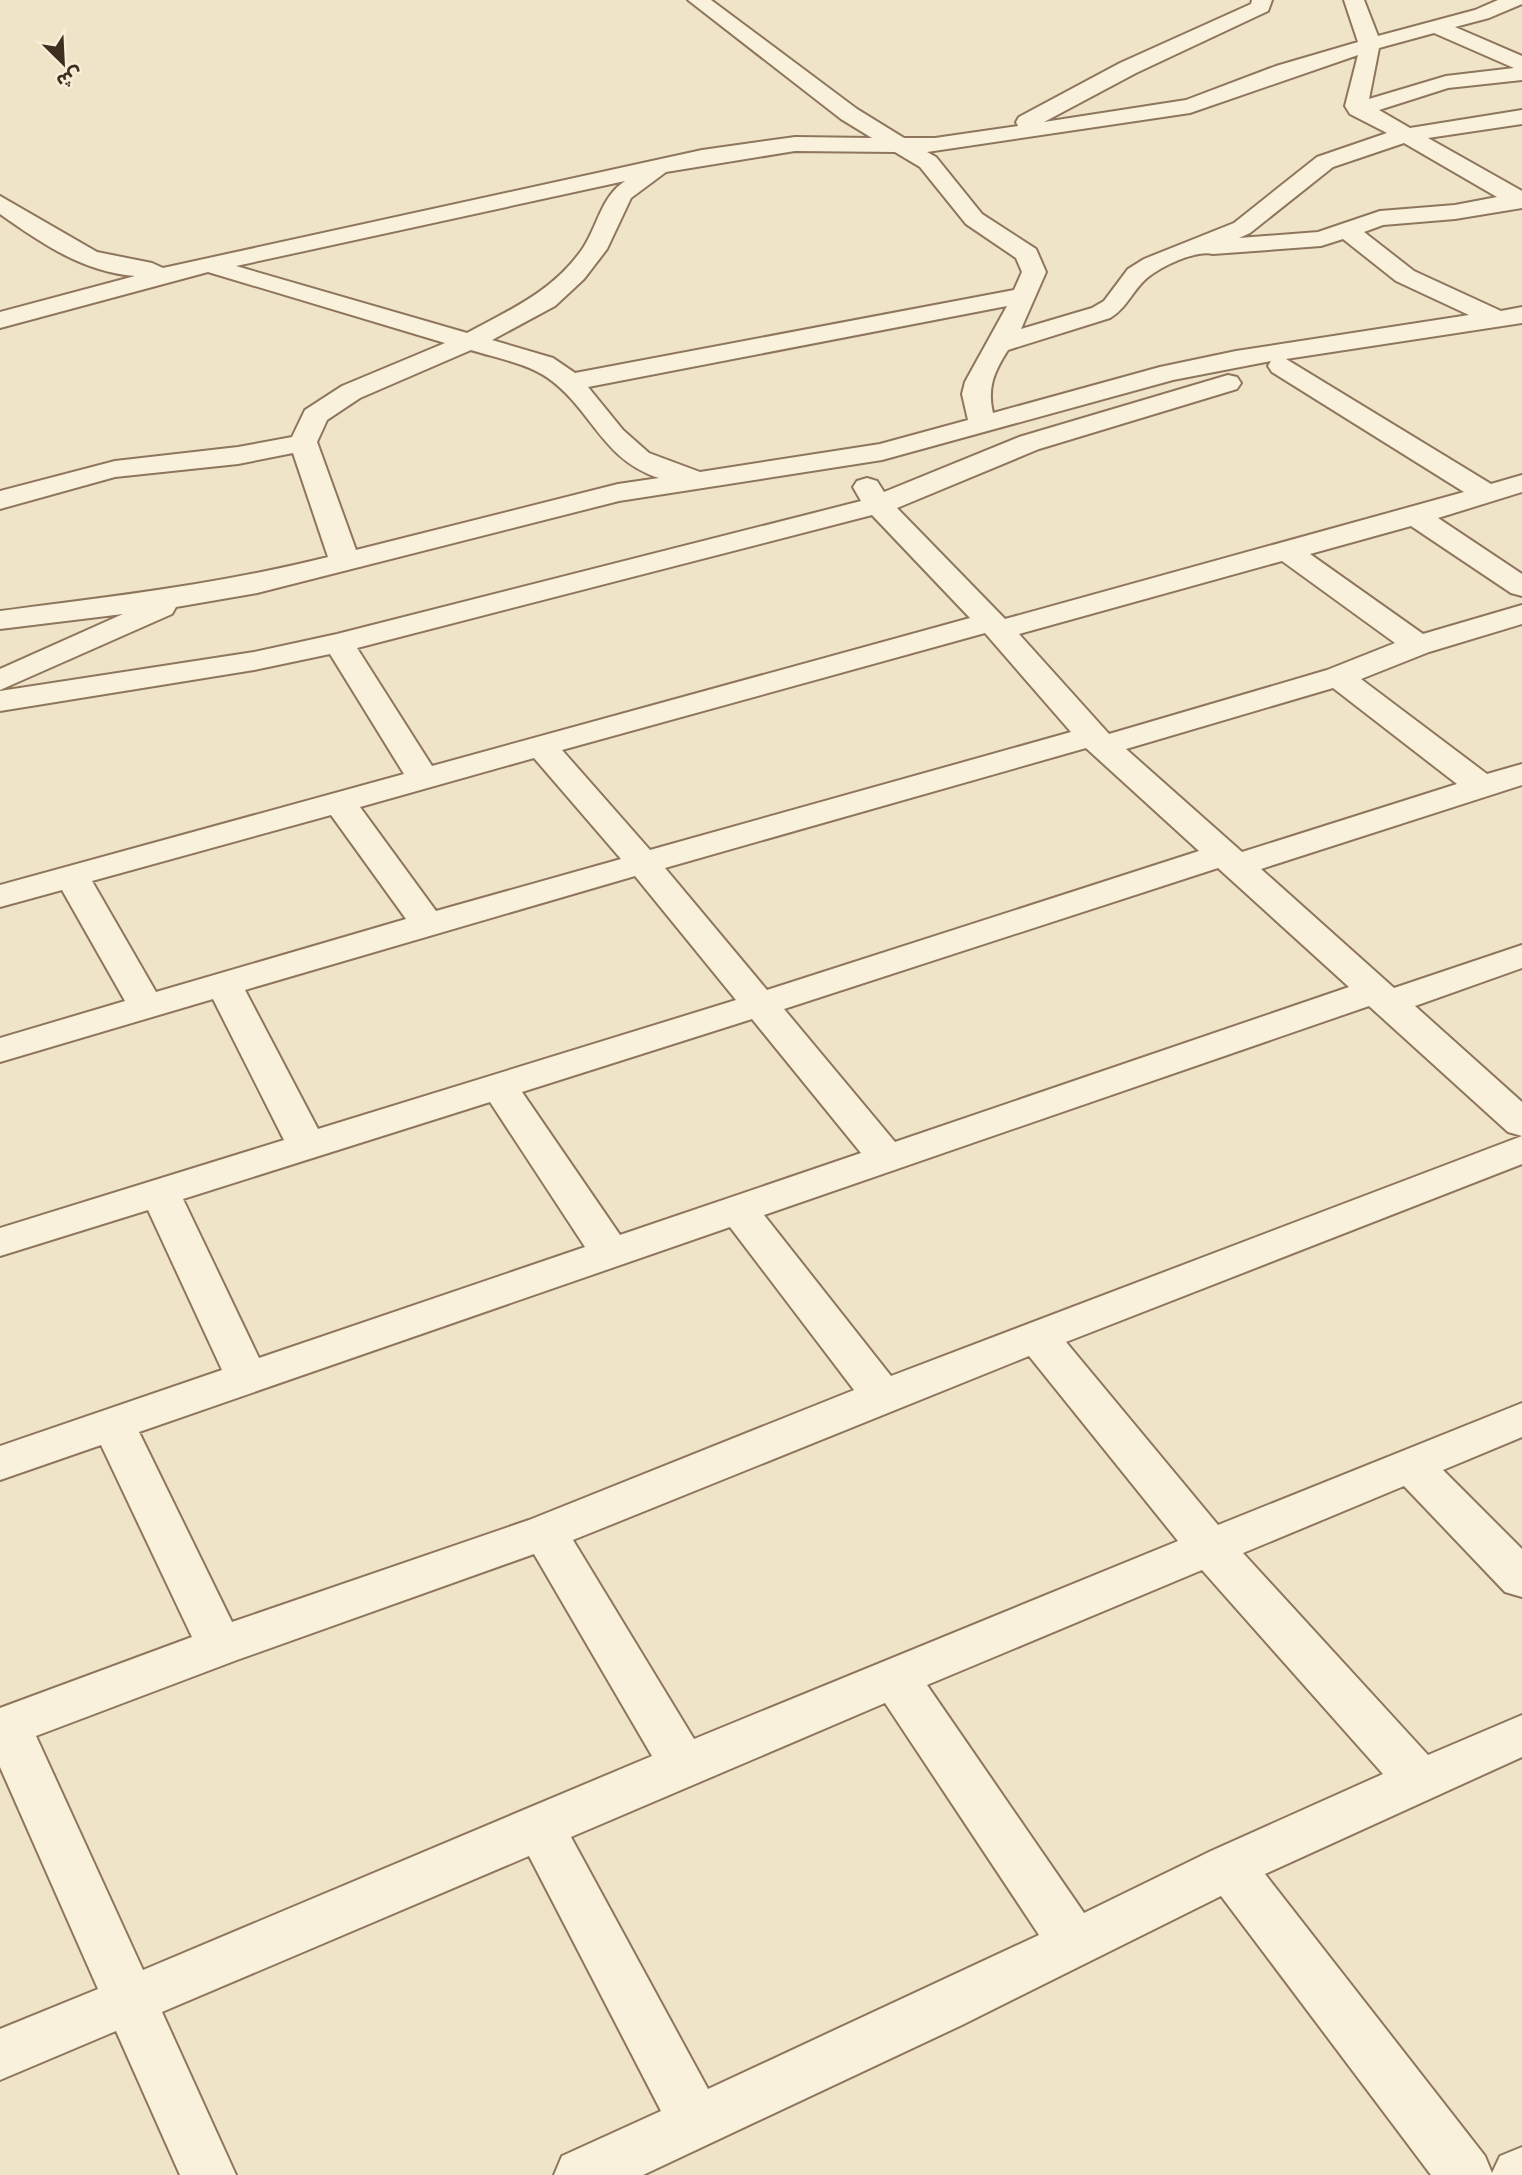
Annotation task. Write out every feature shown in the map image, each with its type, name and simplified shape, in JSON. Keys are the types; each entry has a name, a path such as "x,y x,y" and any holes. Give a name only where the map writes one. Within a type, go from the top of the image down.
{"street":[{"path":"698,0 849,114 905,146 935,169 951,194 974,219 1027,254 1034,272 1000,344 983,368 975,394 983,426"},
{"path":"1001,135 1128,68 1261,7 1262,0"},
{"path":"1354,0 1366,24 1371,46 1356,106 1358,109 1521,200"},
{"path":"0,320 189,269 260,256 481,203 755,148 795,144 905,146 1001,135 1190,106 1284,71 1472,17 1515,0"},
{"path":"1472,17 1522,18"},
{"path":"1437,27 1522,64"},
{"path":"1358,109 1459,80 1522,74"},
{"path":"1000,344 1101,313 1113,306 1137,274 1153,264 1229,236 1255,220 1325,162 1340,155 1408,137 1522,117"},
{"path":"345,562 303,442 315,416 351,392 471,341 546,301 575,274 595,249 621,194 639,179 667,164"},
{"path":"1197,248 1282,244 1321,239 1380,218 1455,212 1521,200"},
{"path":"0,203 87,259 118,267 189,269 249,276 544,364 572,382 606,426 638,458 660,470 698,480"},
{"path":"1348,231 1405,276 1510,317 1522,334"},
{"path":"572,382 1025,295"},
{"path":"0,620 185,597 257,584 618,493 864,455 983,426 1169,373 1236,359 1510,317"},
{"path":"0,701 254,661 339,643 878,505 1029,443 1282,366 1334,346"},
{"path":"1282,366 1486,493"},
{"path":"0,500 92,474 133,466 239,458 303,442"},
{"path":"864,455 865,481 878,505 994,626 1098,741 1522,1123"},
{"path":"0,896 541,746 1287,551 1522,483"},
{"path":"1415,516 1522,587"},
{"path":"1287,551 1418,645"},
{"path":"0,593 148,600"},
{"path":"0,681 185,597"},
{"path":"0,1050 643,863 1338,677 1418,645 1522,614"},
{"path":"339,643 424,779"},
{"path":"1338,677 1481,786"},
{"path":"541,746 643,863 888,1160"},
{"path":"0,1242 1232,859 1522,774"},
{"path":"338,801 428,924"},
{"path":"72,876 147,1008"},
{"path":"0,1463 888,1160 1382,997 1522,956"},
{"path":"225,986 307,1146"},
{"path":"499,1086 611,1254"},
{"path":"208,2175 3,1728 220,1646 545,1531 883,1396 1522,1149"},
{"path":"160,1194 247,1377"},
{"path":"739,1211 883,1396"},
{"path":"1037,1336 1211,1549 1421,1782"},
{"path":"0,2055 540,1828 683,1765 1522,1419"},
{"path":"114,1425 220,1646"},
{"path":"1412,1466 1522,1579"},
{"path":"545,1531 683,1765"},
{"path":"896,1679 1074,1943"},
{"path":"582,2175 943,2008 1229,1867 1522,1735"},
{"path":"540,1828 696,2122"},
{"path":"1229,1867 1465,2175"}]}
